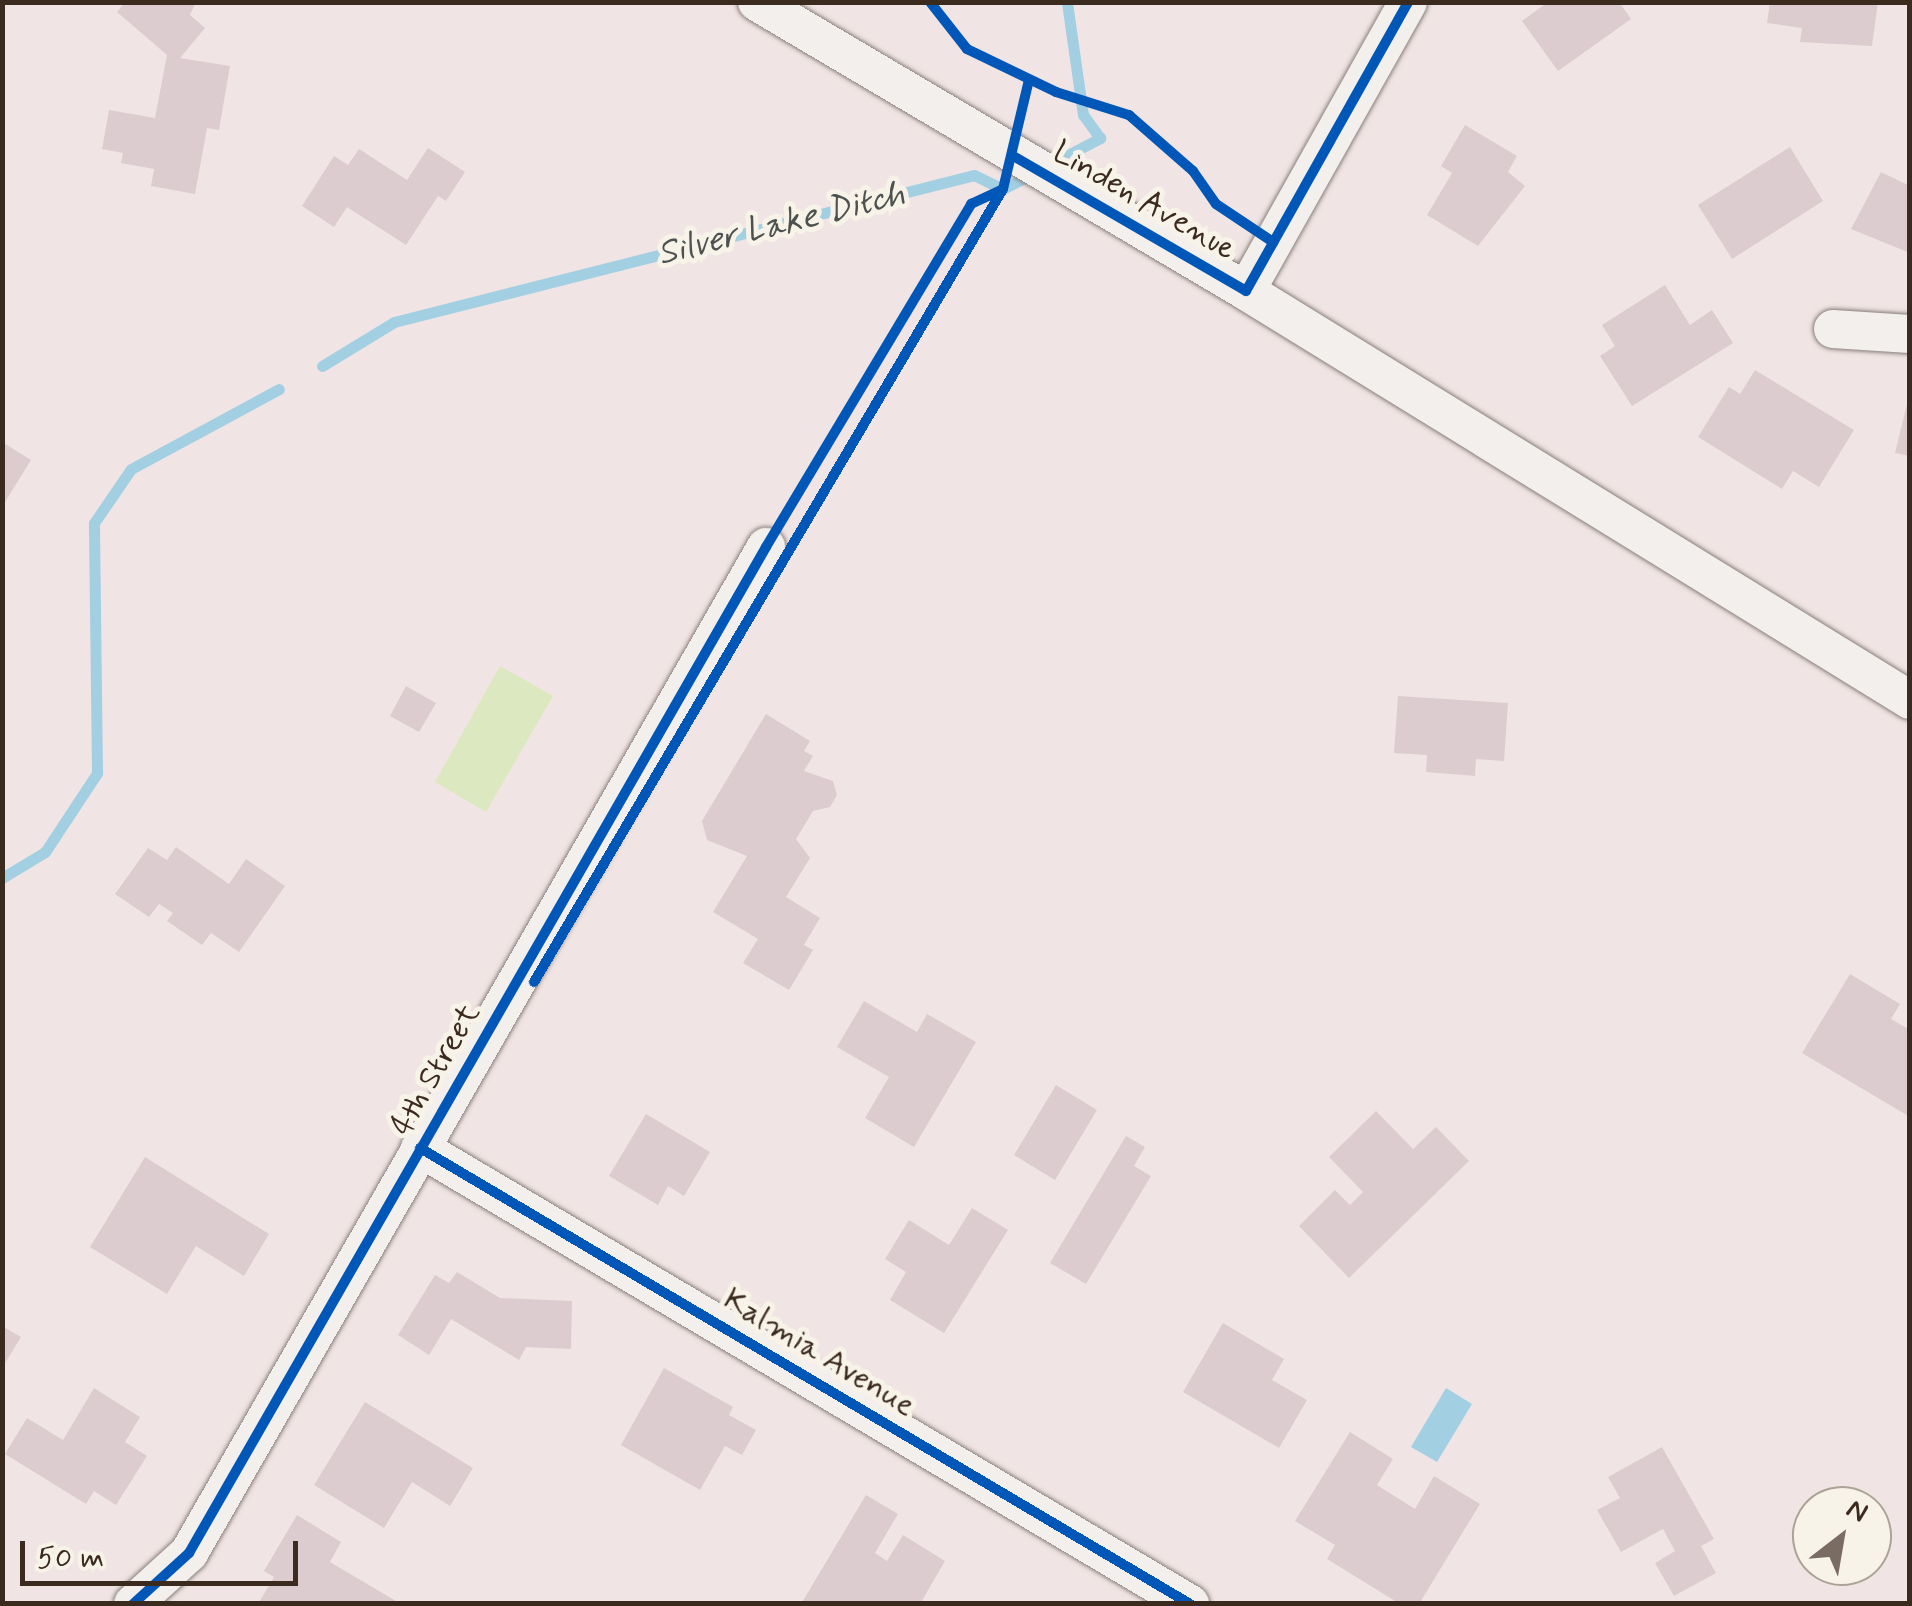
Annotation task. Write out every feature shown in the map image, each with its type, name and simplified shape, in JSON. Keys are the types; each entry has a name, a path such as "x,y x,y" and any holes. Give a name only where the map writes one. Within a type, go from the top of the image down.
{"street":[{"name":"Linden Avenue","path":"758,2 1246,290 1910,700"},
{"path":"1246,290 1408,2"},
{"path":"1833,329 1910,334"},
{"name":"4th Street","path":"133,1604 189,1553 766,547"},
{"name":"Kalmia Avenue","path":"420,1148 1190,1604"}],"green space":[{"path":"500,666 553,696 486,812 435,782"}],"water":[{"path":"1446,1388 1472,1404 1437,1462 1411,1447"}],"building":[{"path":"125,2 196,2 190,15 205,28 180,58 230,66 219,130 207,128 195,194 151,186 154,169 121,163 123,153 102,149 109,110 155,118 167,55 117,12"},
{"path":"1548,2 1619,2 1631,19 1558,71 1522,21"},
{"path":"1770,2 1878,2 1872,46 1800,42 1802,28 1767,23"},
{"path":"1465,125 1517,156 1508,172 1525,186 1478,246 1427,215 1452,173 1441,166"},
{"path":"1790,147 1823,201 1732,259 1698,205"},
{"path":"428,148 465,172 446,201 438,196 406,245 347,207 334,227 302,206 334,156 348,165 359,149 407,180"},
{"path":"1881,172 1910,186 1910,253 1851,229"},
{"path":"1665,285 1690,325 1712,310 1733,343 1632,406 1600,356 1615,346 1602,325"},
{"path":"1755,370 1854,430 1819,487 1793,471 1782,489 1698,437 1729,387 1740,394"},
{"path":"1910,400 1910,456 1895,453"},
{"path":"2,442 31,460 2,507"},
{"path":"406,686 436,703 419,732 390,716"},
{"path":"1398,696 1508,703 1504,761 1476,759 1475,776 1426,772 1427,755 1394,753"},
{"path":"766,714 810,741 804,751 813,756 804,771 833,781 837,795 830,807 813,811 796,839 810,858 786,897 820,918 804,945 813,950 789,990 743,963 758,939 713,912 747,856 707,840 702,821"},
{"path":"176,847 229,884 246,859 285,886 239,952 211,933 202,945 167,921 173,913 159,904 149,917 115,894 148,848 167,860"},
{"path":"1850,974 1900,1004 1891,1019 1910,1030 1910,1117 1802,1053"},
{"path":"864,1001 917,1032 927,1014 976,1042 914,1147 865,1118 889,1077 837,1047"},
{"path":"1056,1085 1097,1110 1055,1180 1014,1155"},
{"path":"1376,1111 1413,1149 1436,1127 1469,1161 1349,1278 1299,1226 1335,1190 1350,1205 1363,1192 1329,1157"},
{"path":"646,1114 710,1152 684,1196 668,1186 658,1205 609,1176"},
{"path":"1126,1136 1145,1147 1134,1166 1151,1176 1086,1284 1050,1263"},
{"path":"145,1157 269,1234 244,1276 196,1246 167,1294 90,1247"},
{"path":"972,1208 1008,1230 944,1333 890,1300 906,1272 885,1259 909,1220 949,1245"},
{"path":"457,1272 500,1298 572,1301 571,1349 526,1347 519,1360 451,1319 429,1355 398,1335 435,1275 449,1283"},
{"path":"1223,1323 1284,1359 1272,1380 1307,1400 1279,1448 1183,1392"},
{"path":"2,1326 21,1337 2,1368"},
{"path":"664,1368 733,1407 729,1415 756,1430 742,1455 725,1446 700,1490 621,1445"},
{"path":"94,1388 140,1417 125,1442 147,1456 116,1505 94,1491 86,1504 5,1454 27,1418 63,1440"},
{"path":"365,1402 473,1468 450,1506 412,1482 384,1528 314,1485"},
{"path":"1350,1432 1393,1459 1377,1485 1415,1509 1434,1476 1480,1504 1419,1604 1400,1604 1327,1559 1335,1545 1295,1521"},
{"path":"1662,1447 1714,1539 1701,1546 1716,1573 1674,1596 1655,1563 1675,1551 1663,1529 1621,1552 1597,1510 1620,1498 1608,1477"},
{"path":"866,1495 898,1514 875,1553 887,1561 903,1535 945,1561 920,1604 801,1604"},
{"path":"297,1515 341,1542 330,1562 401,1604 258,1604 274,1577 264,1571"}],"waterway":[{"name":"Silver Lake Ditch","path":"322,366 394,322 974,175 1003,189 1100,138 1083,115 1067,2"},
{"name":"Silver Lake Ditch","path":"2,878 45,852 97,773 94,523 131,469 279,389"}],"cycle path":[{"path":"930,2 967,49 1056,92 1129,115 1193,171 1216,204 1273,242"},
{"path":"1015,157 1246,291 1408,2"},
{"path":"534,982 1003,189 1029,80"},
{"path":"133,1604 189,1553 766,547 971,204 1003,189"},
{"path":"420,1148 1190,1604"}]}
